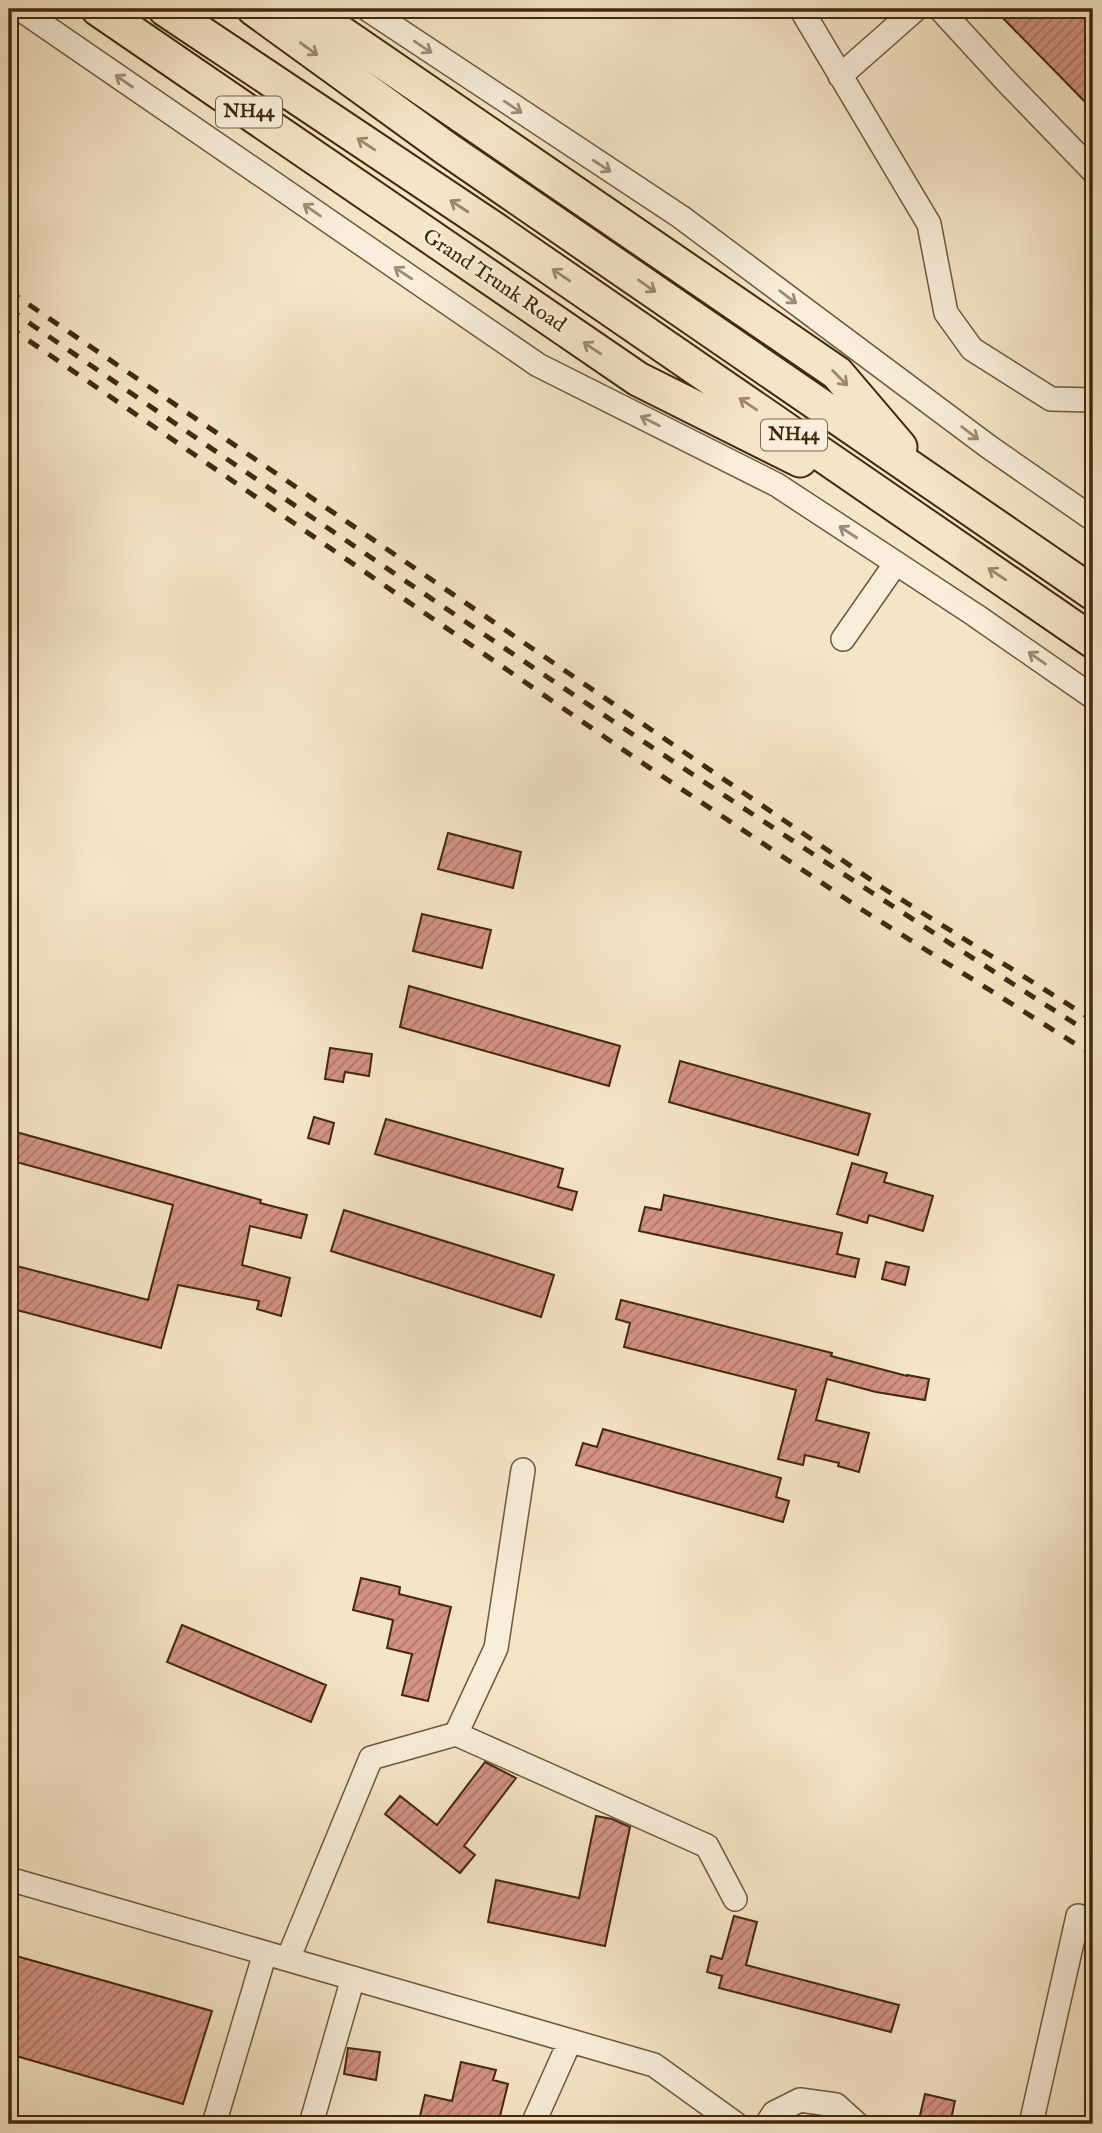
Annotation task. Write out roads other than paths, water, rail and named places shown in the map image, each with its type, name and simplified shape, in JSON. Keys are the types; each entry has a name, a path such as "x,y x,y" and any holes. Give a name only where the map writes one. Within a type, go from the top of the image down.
{"highway":[{"name":"Grand Trunk Road","path":"98,9 638,379 912,516"},
{"name":"Grand Trunk Road","path":"165,9 494,229 1093,641"},
{"name":"NH44","path":"254,9 447,149 1093,593"},
{"name":"NH44","path":"306,9 837,373 929,481"}],"street":[{"path":"20,9 538,365 777,485 1093,698"},
{"path":"367,9 681,217 978,438 1093,519"},
{"path":"802,9 929,224 946,313 972,349 1051,399 1093,400"},
{"path":"840,76 916,9"},
{"path":"940,9 1093,171"},
{"path":"843,639 896,563"},
{"path":"456,1734 496,1648 523,1469"},
{"path":"288,1959 371,1758 456,1734 707,1846 735,1899"},
{"path":"9,1880 654,2065 736,2124"},
{"path":"1031,2124 1078,1916"},
{"path":"214,2124 265,1953"},
{"path":"311,2124 353,1978"},
{"path":"533,2124 570,2041"},
{"path":"767,2124 774,2113 800,2100 836,2105 856,2124"}],"railway":[{"path":"9,291 883,888 1093,1020"},
{"path":"9,309 683,768 1093,1035"},
{"path":"9,327 641,762 864,911 1093,1055"}]}
